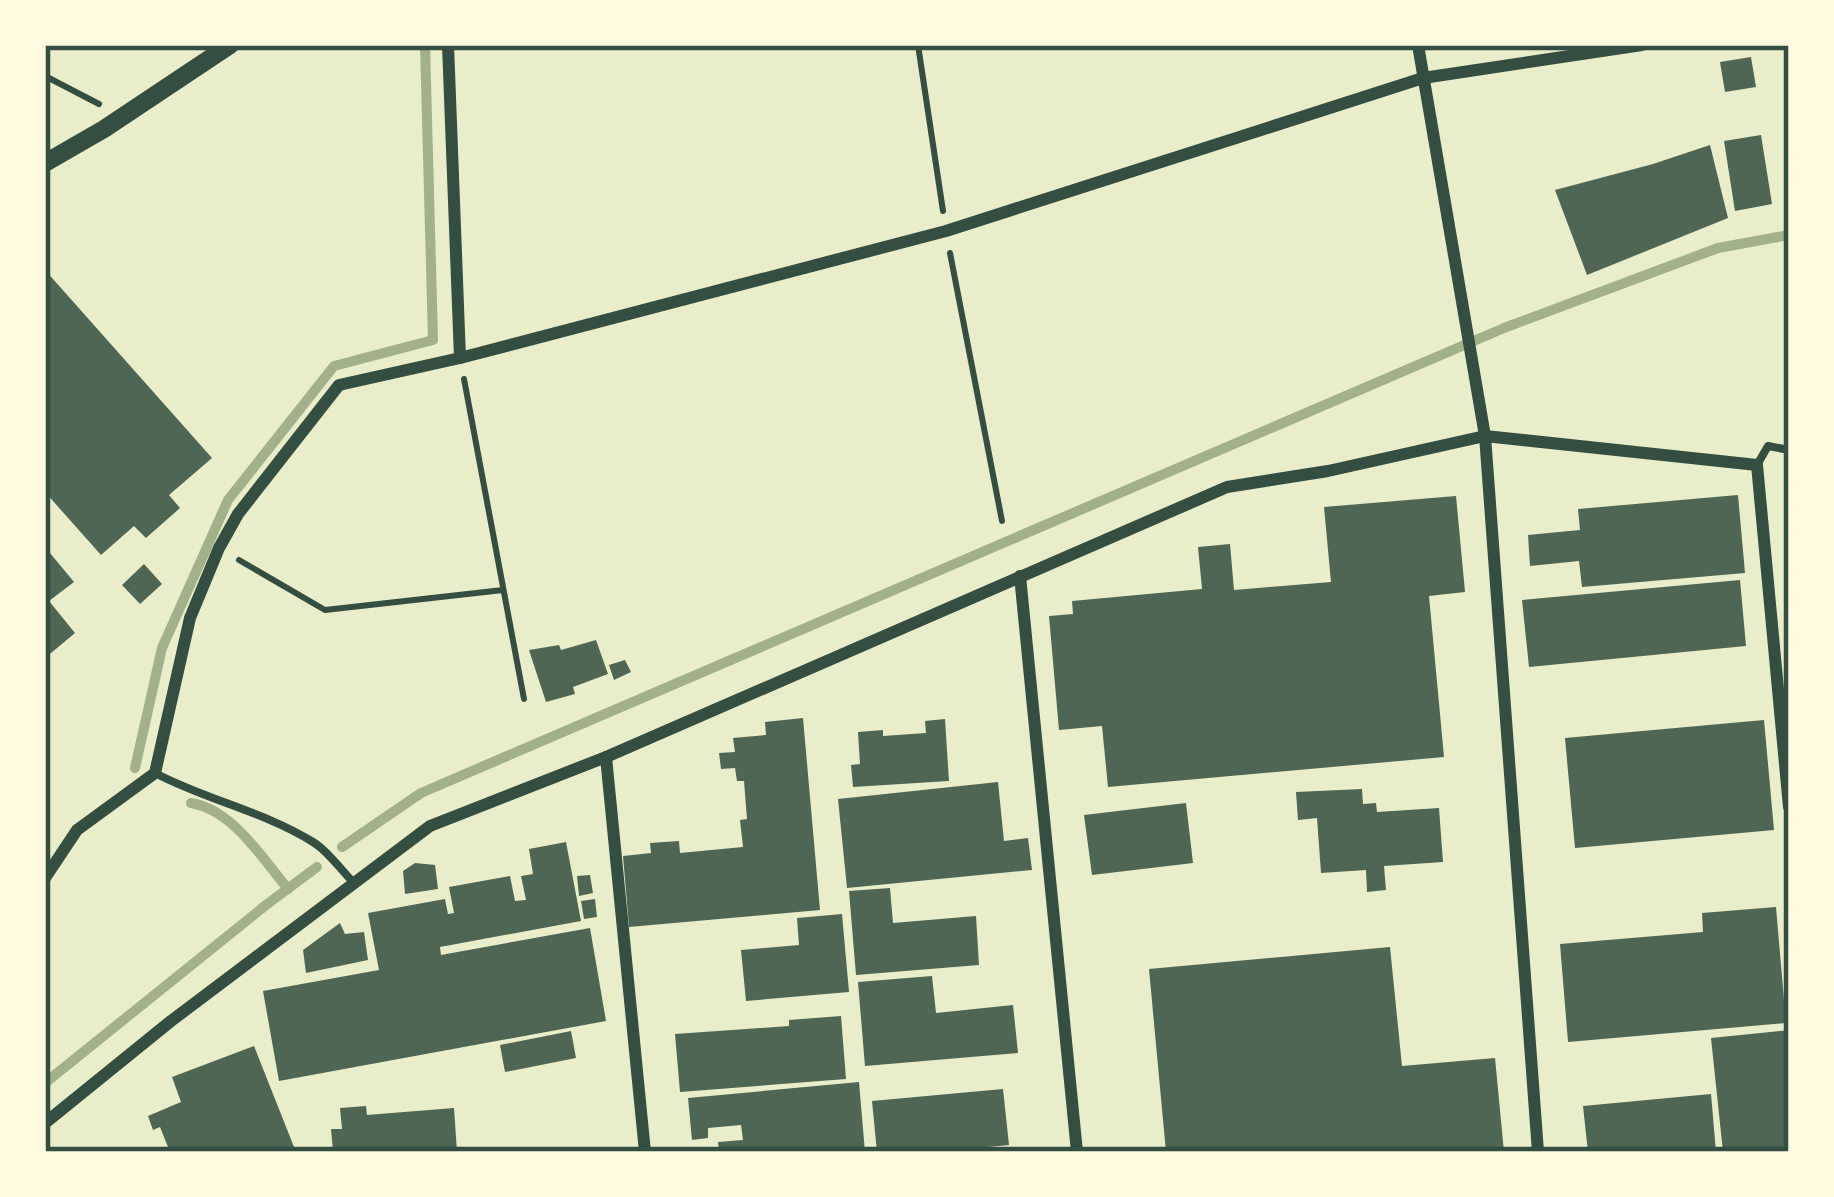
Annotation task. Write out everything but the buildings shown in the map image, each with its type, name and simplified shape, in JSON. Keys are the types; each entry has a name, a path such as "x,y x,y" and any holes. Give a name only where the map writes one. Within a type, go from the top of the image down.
{"street":[{"path":"45,163 230,45"},
{"path":"448,45 460,358"},
{"path":"1418,45 1485,436 1538,1152"},
{"path":"45,878 77,830 155,773 190,618 219,548 238,514 339,385 946,231 1424,78 1642,45"},
{"path":"45,1123 171,1021 430,826 606,757 1227,487 1328,471 1485,436 1756,464 1789,807"},
{"path":"1020,576 1077,1152"},
{"path":"606,757 645,1152"}],"lane":[{"path":"1756,464 1768,446 1789,449"},
{"path":"155,773 193,793 247,808 316,844 354,883"}],"path":[{"path":"918,45 946,231 1002,521"},
{"path":"45,76 124,116"},
{"path":"460,358 524,699"},
{"path":"219,548 325,610 503,590"}],"waterway":[{"path":"135,768 162,648 228,500 334,366 433,340 425,45"},
{"path":"342,847 421,793 1504,328 1718,248 1789,235"},
{"path":"191,803 233,825 288,889"},
{"path":"45,1083 317,867"}]}
